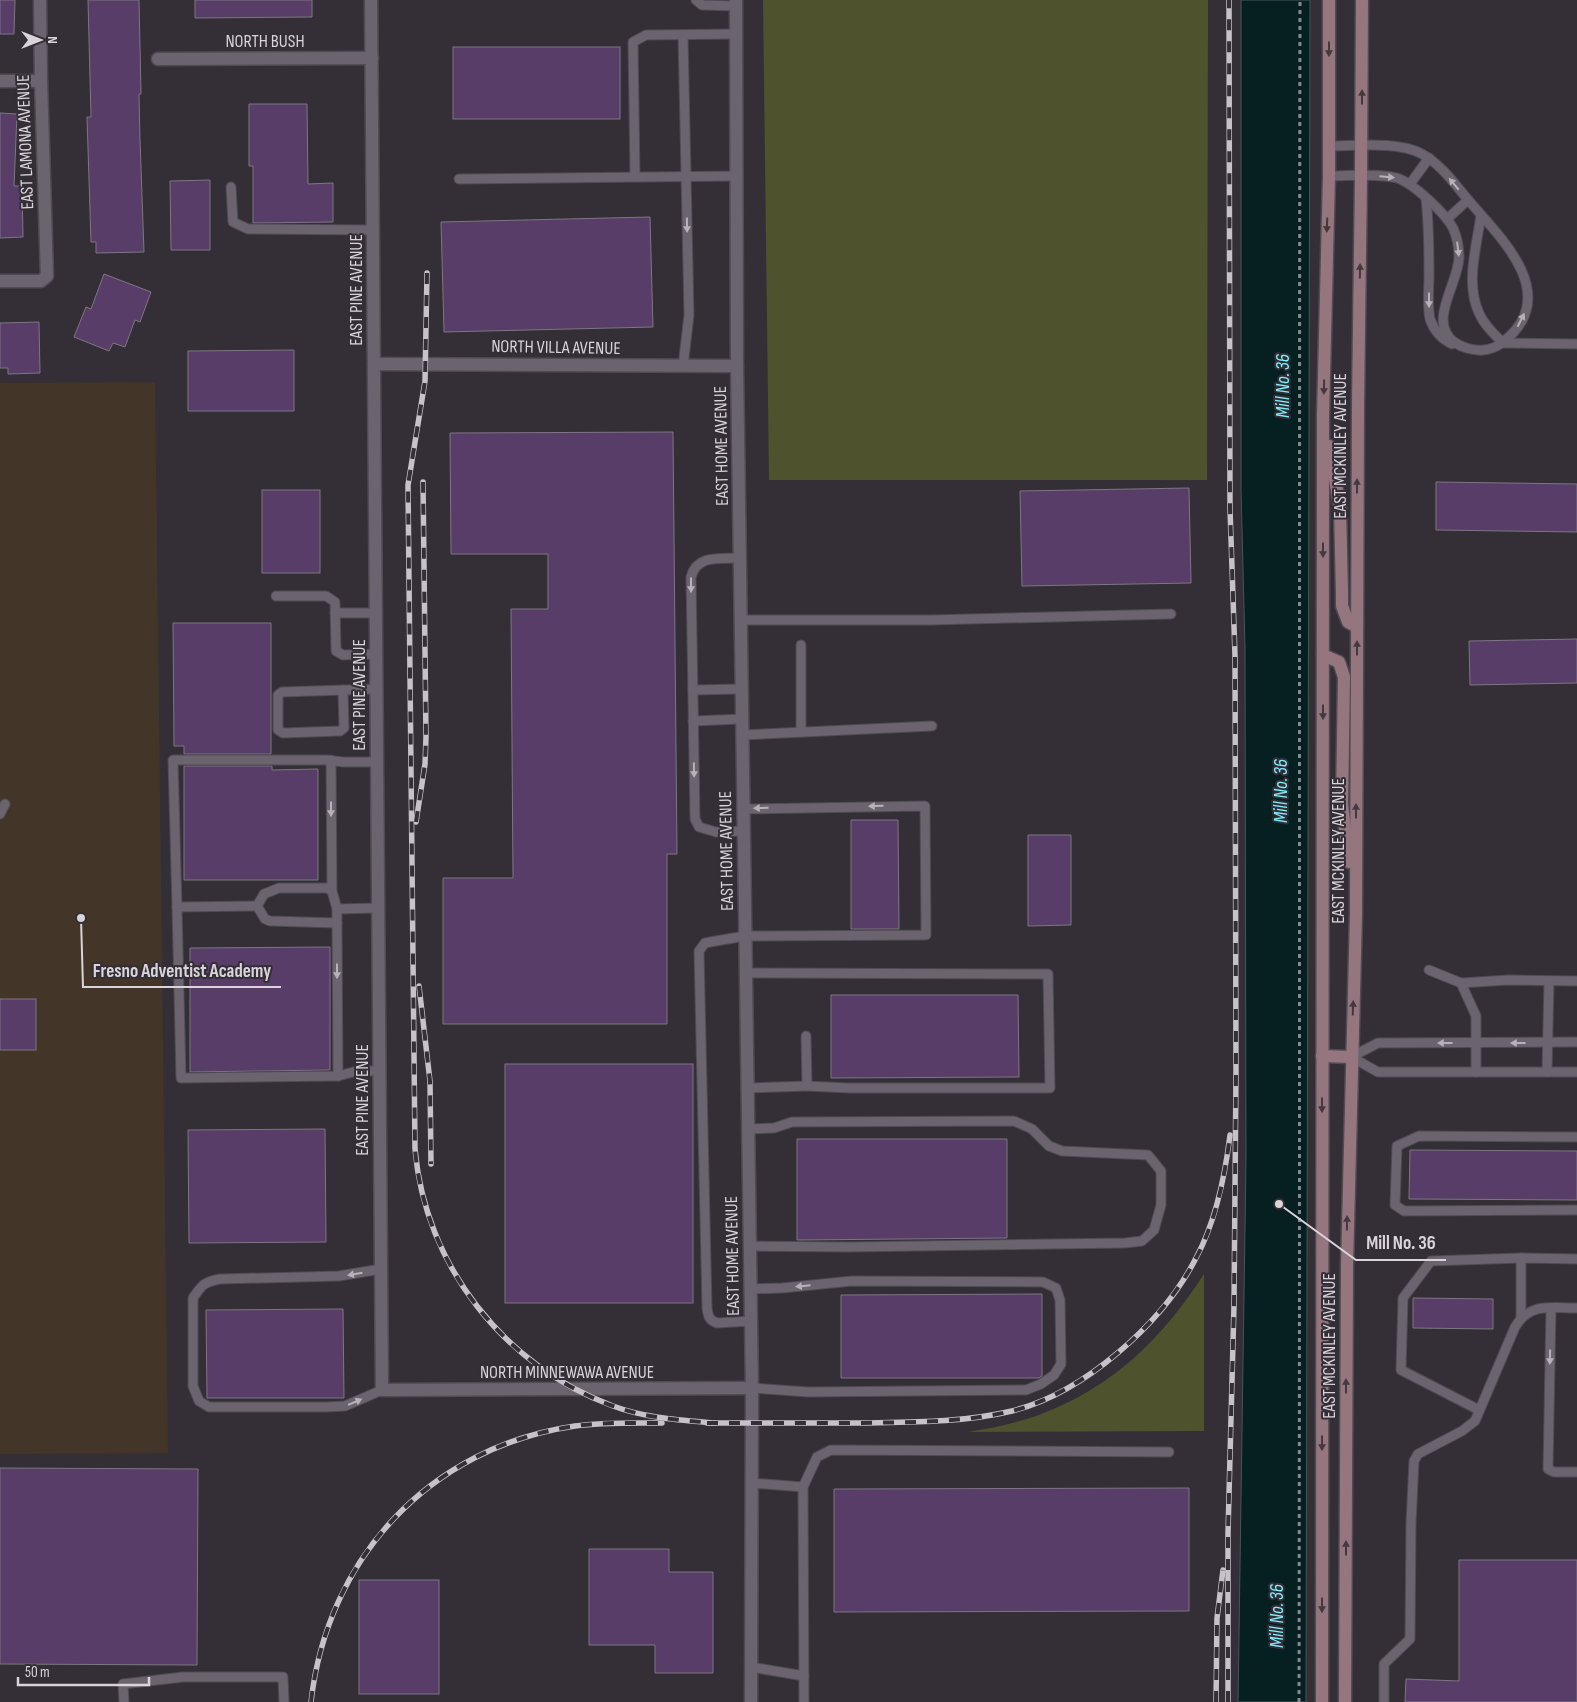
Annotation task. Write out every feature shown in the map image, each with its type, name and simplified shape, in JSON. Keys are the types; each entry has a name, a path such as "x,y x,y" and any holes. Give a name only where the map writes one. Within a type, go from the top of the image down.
{"main road":[{"name":"EAST MCKINLEY AVENUE","path":"1322,1702 1323,416 1329,176 1328,0"},
{"name":"EAST MCKINLEY AVENUE","path":"1345,1702 1346,1266 1356,914 1362,0"},
{"path":"1323,416 1340,507 1342,606 1348,622 1357,628"},
{"path":"1323,656 1339,662 1344,677 1342,804 1356,914"},
{"path":"1322,1056 1351,1057"}],"street":[{"name":"EAST LAMONA AVENUE","path":"0,281 41,281 47,276 40,0"},
{"name":"EAST PINE AVENUE","path":"371,0 382,1390"},
{"name":"EAST HOME AVENUE","path":"736,3 737,366 752,1388 751,1702"},
{"name":"NORTH BUSH","path":"158,58 372,58"},
{"path":"0,81 41,81"},
{"name":"NORTH VILLA AVENUE","path":"374,364 737,366"},
{"name":"NORTH MINNEWAWA AVENUE","path":"382,1390 752,1388"}],"lane":[{"path":"696,0 702,5 736,3"},
{"path":"634,176 633,42 646,35 736,34"},
{"path":"683,35 688,315 683,366"},
{"path":"1329,146 1402,147 1429,158 1449,177 1504,241 1526,280 1528,298 1524,314 1517,328 1503,344"},
{"path":"1410,184 1429,158"},
{"path":"459,179 737,176"},
{"path":"1329,176 1395,178 1410,184 1447,219 1456,235 1460,256 1444,312 1444,326 1450,338 1464,347"},
{"path":"231,187 232,222 248,230 373,230"},
{"path":"1426,199 1430,236 1430,319 1434,329 1441,337 1451,344 1482,350 1503,344 1577,344"},
{"path":"1447,219 1468,200"},
{"path":"1481,215 1473,276 1473,291 1479,314 1488,328 1503,344"},
{"path":"740,558 708,560 699,563 693,569 691,578 696,819 699,827 716,832 744,831"},
{"path":"276,596 326,596 335,602 336,651 343,655 376,654"},
{"path":"335,613 376,613"},
{"path":"741,620 931,620 1171,614"},
{"path":"801,645 801,732"},
{"path":"343,690 344,728 340,731 283,733 278,730 278,695 282,692 343,690 376,689"},
{"path":"693,690 742,689"},
{"path":"694,721 742,720"},
{"path":"742,735 932,726"},
{"path":"377,762 331,760 173,760 181,1078 338,1076 357,1071 379,1071"},
{"path":"331,760 332,891 337,909 338,1076"},
{"path":"0,814 5,804"},
{"path":"743,809 925,806 926,934 745,936 705,943 700,948 698,956 708,1316 717,1323 751,1321"},
{"path":"258,906 264,894 279,888 327,888 332,891"},
{"path":"177,908 258,906"},
{"path":"258,906 265,919 270,921 337,923"},
{"path":"337,909 378,908"},
{"path":"1429,970 1462,983 1508,980 1577,981"},
{"path":"746,973 1048,974 1050,1088 849,1088 807,1086 747,1088"},
{"path":"1547,1072 1549,980"},
{"path":"1462,983 1476,1016 1476,1072"},
{"path":"806,1036 807,1086"},
{"path":"1351,1057 1378,1043 1577,1042"},
{"path":"1351,1057 1378,1072 1577,1072"},
{"path":"748,1129 774,1128 792,1122 1014,1121 1032,1129 1049,1146 1062,1151 1148,1154 1161,1171 1161,1205 1154,1230 1142,1241 1124,1243 750,1246"},
{"path":"1577,1137 1419,1136 1397,1146 1395,1205 1404,1211 1577,1210"},
{"path":"1521,1258 1521,1317"},
{"path":"1479,1410 1401,1370 1403,1298 1431,1261 1521,1258 1577,1259"},
{"path":"381,1269 328,1276 220,1279 207,1282 200,1287 193,1298 193,1386 199,1401 209,1408 345,1406 382,1390"},
{"path":"750,1289 782,1288 852,1281 1043,1282 1056,1288 1060,1300 1061,1364 1054,1375 1041,1384 1026,1390 808,1392 752,1388"},
{"path":"1384,1702 1384,1664 1410,1639 1411,1523 1414,1461 1418,1454 1462,1431 1474,1420 1521,1317 1529,1311 1540,1308 1577,1308"},
{"path":"1551,1308 1548,1469 1554,1472 1577,1472"},
{"path":"804,1702 804,1487 817,1457 831,1450 1169,1452"},
{"path":"751,1483 804,1487"},
{"path":"751,1667 804,1676"},
{"path":"124,1702 123,1684 184,1677 283,1676 284,1702"}],"path":[{"path":"1299,1702 1300,879 1298,634 1300,0"}],"shaded area":[{"path":"155,382 168,1453 0,1454 0,383"}],"green space":[{"path":"763,0 1208,0 1207,480 769,480"},
{"path":"1204,1274 1204,1431 968,1432 1004,1425 1039,1415 1066,1404 1113,1375 1153,1340 1188,1298"}],"water":[{"path":"1241,0 1310,0 1306,1702 1238,1702 1246,1160 1245,647 1241,489"}],"building":[{"path":"0,0 15,0 14,34 0,34"},
{"path":"88,0 139,0 141,94 139,94 144,252 96,253 96,242 91,242 87,117 91,117"},
{"path":"195,0 312,0 312,17 195,18"},
{"path":"453,47 620,47 620,119 453,119"},
{"path":"249,104 307,104 308,184 333,183 333,222 253,223 253,166 249,166"},
{"path":"0,113 17,114 14,186 22,186 23,237 0,238"},
{"path":"210,180 210,250 171,250 170,181"},
{"path":"650,217 653,327 444,332 441,222"},
{"path":"104,274 151,292 140,322 135,320 125,347 113,343 109,351 74,337 86,307 91,309"},
{"path":"39,322 40,373 8,374 8,368 0,368 0,323"},
{"path":"294,350 294,411 188,411 188,351"},
{"path":"673,432 677,854 667,854 667,1024 443,1024 443,878 513,878 511,609 548,609 548,554 451,554 450,433"},
{"path":"1436,482 1577,484 1577,532 1436,530"},
{"path":"1189,488 1191,583 1022,586 1020,491"},
{"path":"262,490 320,490 320,573 262,573"},
{"path":"173,623 271,623 271,754 184,754 184,746 174,746"},
{"path":"1577,639 1577,683 1470,685 1469,641"},
{"path":"184,766 272,766 272,770 318,769 318,880 184,880"},
{"path":"851,820 898,820 899,929 851,929"},
{"path":"1028,835 1071,835 1071,925 1028,926"},
{"path":"330,947 330,1070 190,1072 190,948"},
{"path":"831,995 1018,995 1019,1077 831,1078"},
{"path":"0,999 36,999 36,1050 0,1050"},
{"path":"505,1064 693,1064 693,1303 505,1303"},
{"path":"325,1129 326,1242 189,1243 188,1130"},
{"path":"797,1139 1007,1139 1007,1238 797,1240"},
{"path":"1410,1150 1577,1151 1577,1200 1409,1199"},
{"path":"1042,1294 1042,1376 1039,1378 841,1378 841,1295"},
{"path":"1413,1298 1493,1299 1493,1329 1413,1328"},
{"path":"343,1309 344,1398 207,1398 206,1310"},
{"path":"0,1468 198,1469 197,1665 0,1664"},
{"path":"1189,1488 1189,1611 834,1612 834,1489"},
{"path":"589,1549 669,1549 669,1572 713,1572 713,1673 655,1673 655,1645 589,1645"},
{"path":"1459,1560 1577,1560 1577,1702 1405,1702 1406,1679 1459,1681"},
{"path":"359,1580 439,1580 439,1694 359,1694"}],"railway":[{"path":"1228,1702 1228,1533 1234,1305 1236,1072 1235,656 1230,509 1229,0"},
{"path":"427,273 425,381 408,485 415,1149 422,1192 435,1232 453,1271 477,1306 505,1338 537,1365 574,1388 625,1410 662,1418 714,1423"},
{"path":"416,822 425,764 426,737 423,482"},
{"path":"419,986 430,1081 431,1164"},
{"path":"707,1423 858,1423 955,1420 1012,1411 1039,1402 1066,1389 1093,1372 1119,1352 1163,1307 1182,1282 1203,1244 1214,1214 1230,1135"},
{"path":"311,1702 321,1650 339,1601 363,1557 395,1518 432,1485 475,1458 523,1438 575,1426 618,1423 662,1423"},
{"path":"1216,1702 1217,1618 1223,1570"}],"place":[{"name":"Fresno Adventist Academy","path":"81,918"},
{"name":"Mill No. 36","path":"1279,1204"}]}
